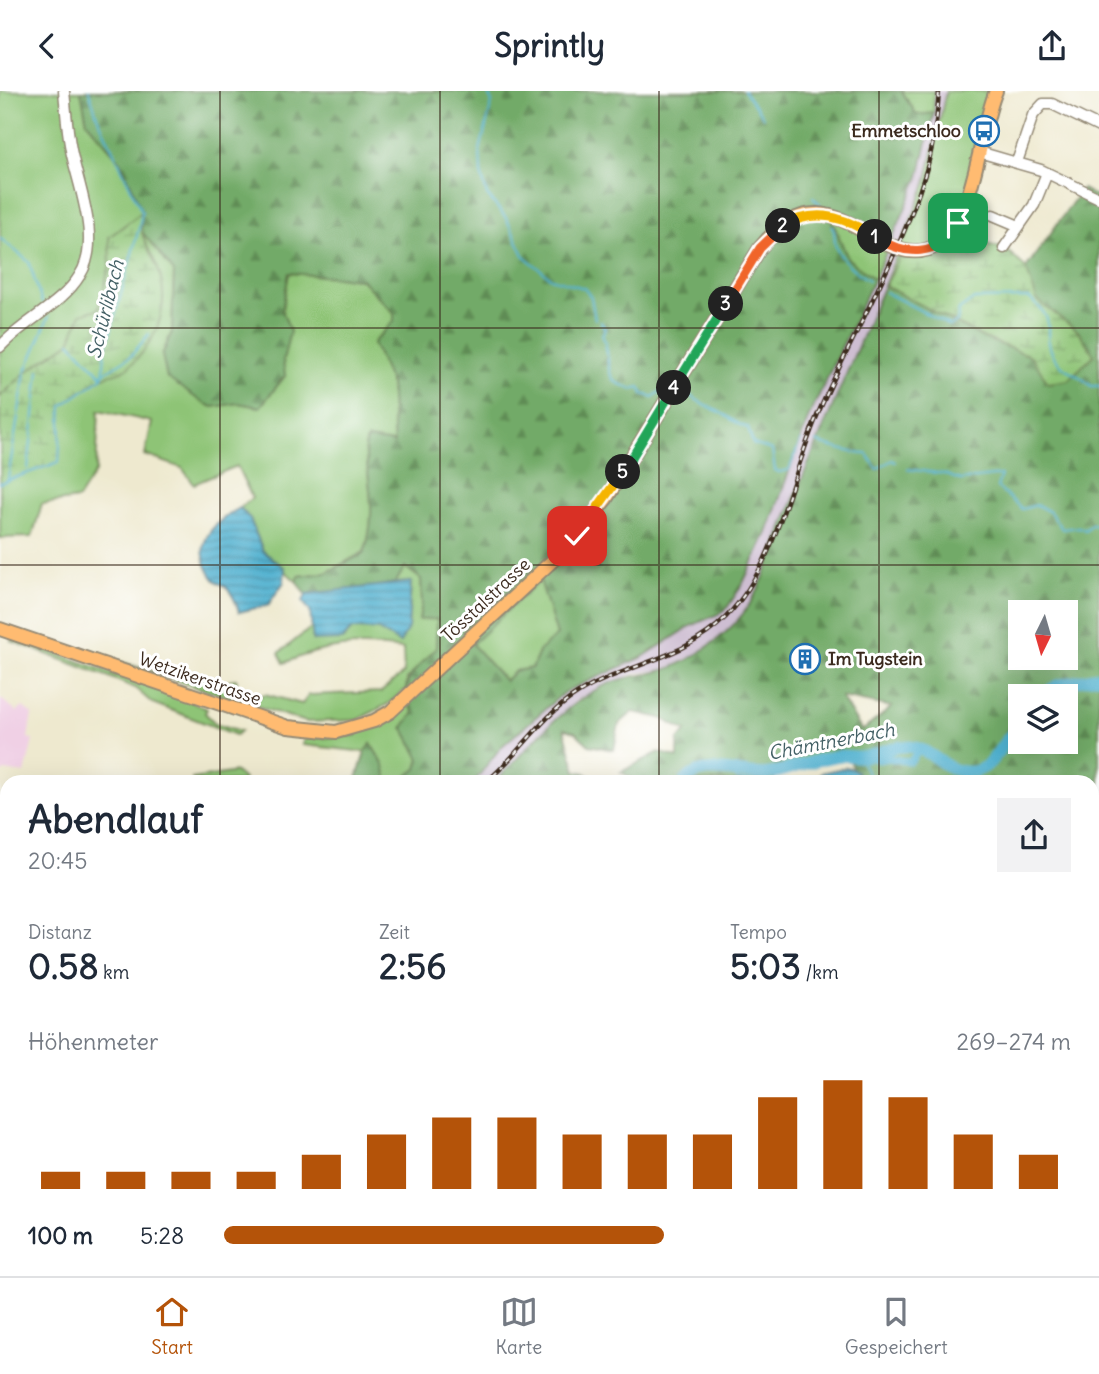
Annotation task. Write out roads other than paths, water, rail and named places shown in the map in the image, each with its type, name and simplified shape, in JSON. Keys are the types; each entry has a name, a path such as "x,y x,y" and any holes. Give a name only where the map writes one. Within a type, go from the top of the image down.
{"main road":[{"name":"Tösstalstrasse","path":"390,712 537,576 587,524 606,499 767,239 794,220 823,215 856,224 898,249 930,249 945,240 956,227 996,91"},
{"name":"Wetzikerstrasse","path":"0,629 304,730 336,732 374,721 390,712"}],"street":[{"path":"0,347 16,329 71,286 86,262 87,229 70,147 64,91"},
{"path":"1017,162 1033,115 1043,104 1052,104 1099,127"},
{"path":"979,152 1048,173 1099,198"},
{"path":"1004,248 1034,205 1048,173"},
{"path":"993,215 1019,226"}],"water":[{"path":"240,508 250,519 263,551 285,568 284,582 268,605 239,612 228,590 213,578 206,566 204,545 213,528"},
{"path":"411,582 408,628 400,643 378,630 352,629 342,640 313,641 310,611 303,602 306,594"},
{"path":"847,767 857,771 858,775 820,775"}],"waterway":[{"name":"Schürlibach","path":"0,483 59,462 62,406 103,377 105,352 139,228 142,212 97,116 89,91"},
{"path":"487,91 492,102 480,150 481,173 487,195 506,218 525,257 551,278 584,288 591,297 595,319"},
{"path":"744,91 763,117"},
{"path":"813,197 820,204"},
{"path":"832,226 835,244 842,257 854,270 869,280"},
{"path":"0,238 29,262 42,303"},
{"path":"885,292 950,326 957,322 959,310 974,299 1029,298 1047,320 1048,339 1053,355 1066,369 1091,386 1099,386"},
{"path":"8,479 25,373 49,316"},
{"path":"601,322 605,329 602,335 612,378 632,389 640,387 643,394 653,397 666,387"},
{"path":"105,372 130,357 149,334"},
{"path":"70,342 103,377"},
{"path":"28,469 39,370"},
{"path":"684,391 748,428 753,444 772,450 775,470 779,472 789,470 801,440"},
{"path":"816,442 867,454 877,469 892,460 895,462"},
{"path":"908,469 944,474 960,480 1001,475 997,487 1022,509 1037,505 1050,512 1062,529 1079,527 1085,530 1091,524 1099,525"},
{"name":"Chämtnerbach","path":"1063,684 1099,676"},
{"name":"Chämtnerbach","path":"692,775 712,770 767,774 830,757 867,756 901,747 920,749 957,770 975,771 989,763 1008,738"},
{"path":"870,756 878,760 889,758 910,762 920,749"},
{"path":"859,757 868,775"},
{"path":"976,771 976,775"}],"railway":[{"path":"494,775 552,714 577,694 615,675 673,652 710,631 726,617 758,573 770,548 817,416 889,266 915,205 931,154 939,91"}],"place":[{"name":"Emmetschloo","path":"984,131"},
{"name":"Im Tugstein","path":"805,659"}]}
